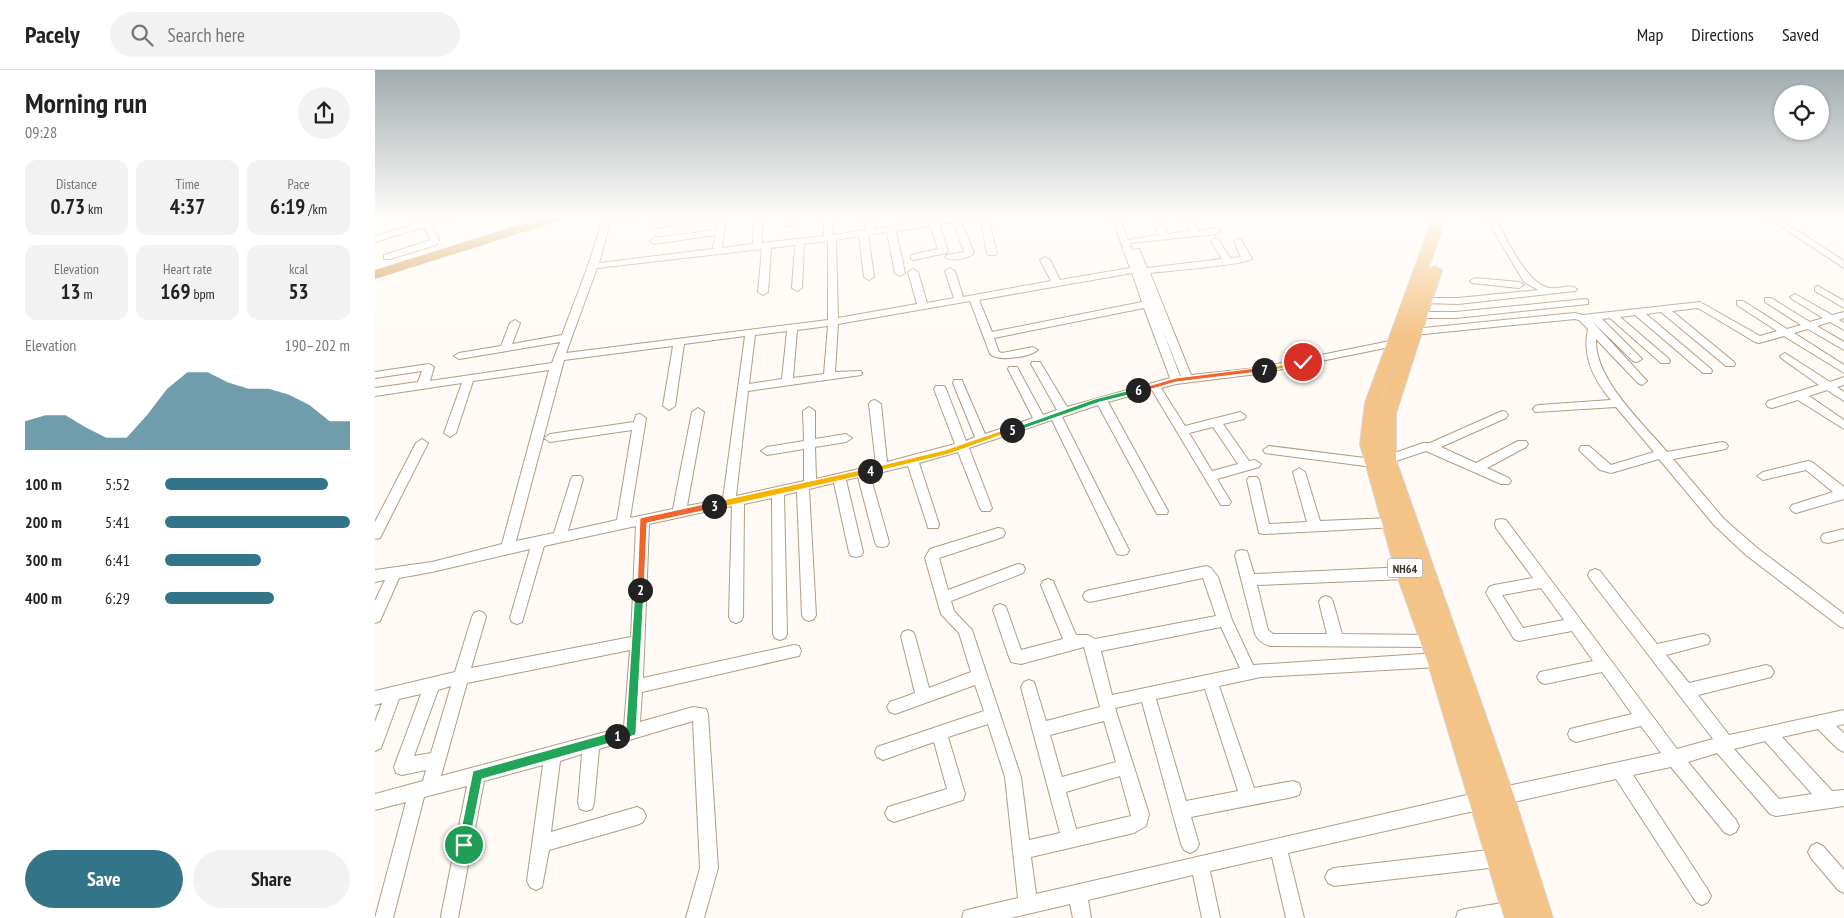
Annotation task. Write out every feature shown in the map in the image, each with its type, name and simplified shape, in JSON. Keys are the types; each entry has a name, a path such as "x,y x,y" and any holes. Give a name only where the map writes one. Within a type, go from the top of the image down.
{"highway":[{"name":"NH64","path":"1426,258 1373,403 1369,444 1380,462 1501,796 1539,918"},
{"name":"NH64","path":"1438,258 1421,316 1387,413 1380,462 1391,523 1434,650 1516,914"}],"street":[{"path":"509,548 557,361 595,258"},
{"path":"593,266 668,258"},
{"path":"762,258 763,292"},
{"path":"797,288 799,258"},
{"path":"829,378 833,322 831,258"},
{"path":"868,258 869,277"},
{"path":"896,258 900,273"},
{"path":"1134,258 1182,379"},
{"path":"1136,258 1147,304 1182,379"},
{"path":"1226,258 1229,262"},
{"path":"375,392 679,342 833,322 1139,270 1229,262 1248,259 1247,258"},
{"path":"1514,258 1529,282 1549,292"},
{"path":"1833,258 1844,265"},
{"path":"1045,260 1057,283"},
{"path":"950,271 959,300"},
{"path":"913,272 923,307"},
{"path":"1475,281 1519,291"},
{"path":"1519,291 1529,282"},
{"path":"1421,316 1453,301 1519,291 1549,292 1572,289"},
{"path":"1818,289 1844,305"},
{"path":"1519,291 1525,308 1535,320"},
{"path":"974,298 997,356 1033,350"},
{"path":"1795,298 1844,327"},
{"path":"1767,300 1844,347"},
{"path":"1421,316 1457,315 1585,302"},
{"path":"1740,303 1844,370"},
{"path":"988,336 1147,304"},
{"path":"1421,316 1535,320 1575,316 1589,318 1700,305 1759,340 1844,315"},
{"path":"1663,309 1730,364"},
{"path":"1636,311 1707,371"},
{"path":"1611,314 1665,362"},
{"path":"1589,318 1593,330 1642,381"},
{"path":"1589,318 1637,359"},
{"path":"505,348 515,324"},
{"path":"787,382 792,328"},
{"path":"1593,330 1590,338 1594,365 1598,376 1618,403 1712,515 1743,544 1844,622"},
{"path":"736,617 733,502 743,388 750,334"},
{"path":"459,356 566,338"},
{"path":"669,406 679,342"},
{"path":"375,576 432,567 509,548 733,502 912,461 963,447 1101,400 1182,379 1264,370 1395,343"},
{"path":"1785,356 1844,397"},
{"path":"1036,364 1122,550"},
{"path":"375,374 429,367 423,385"},
{"path":"1013,369 1040,421"},
{"path":"743,388 857,373"},
{"path":"450,433 469,378"},
{"path":"1772,404 1844,381"},
{"path":"958,383 982,440"},
{"path":"1155,386 1225,502"},
{"path":"940,389 987,508"},
{"path":"1799,395 1844,425"},
{"path":"1101,400 1161,511"},
{"path":"1539,410 1618,403"},
{"path":"875,404 882,468"},
{"path":"809,411 807,486 809,614"},
{"path":"679,513 698,412"},
{"path":"1269,450 1380,462 1422,446 1431,446 1502,414"},
{"path":"1182,431 1240,416"},
{"path":"550,438 640,422 623,524"},
{"path":"1210,476 1250,465 1216,422"},
{"path":"767,451 846,438"},
{"path":"375,534 421,443"},
{"path":"1477,468 1522,444"},
{"path":"1431,446 1505,482"},
{"path":"1585,449 1604,467 1611,469 1662,456 1721,446"},
{"path":"912,461 933,524"},
{"path":"1763,476 1809,465 1844,494"},
{"path":"863,472 882,542"},
{"path":"1299,472 1315,526"},
{"path":"839,478 856,552"},
{"path":"559,537 577,479"},
{"path":"1253,480 1264,529 1391,523"},
{"path":"778,492 780,634"},
{"path":"1796,508 1844,494"},
{"path":"631,732 638,642 643,520"},
{"path":"1501,524 1674,758 1730,826"},
{"path":"998,533 932,555 950,618 965,630 1013,777 1028,904"},
{"path":"1828,538 1844,534"},
{"path":"517,618 538,542"},
{"path":"1242,555 1262,634 1265,638 1270,640 1337,640 1434,650"},
{"path":"943,598 1018,569"},
{"path":"375,617 395,572"},
{"path":"1091,596 1199,572 1207,572 1211,576 1225,620 1249,672"},
{"path":"1248,580 1407,573"},
{"path":"1595,575 1685,691 1723,744 1776,808 1837,799"},
{"path":"1544,582 1494,591 1493,593 1519,635 1575,624"},
{"path":"1049,586 1071,641"},
{"path":"1326,602 1337,640"},
{"path":"1000,610 1016,657 1071,641 1088,641 1092,646 1107,707 1140,814 1139,820 1133,824 1021,850"},
{"path":"384,918 423,789 438,759 479,617"},
{"path":"1092,646 1225,620"},
{"path":"908,636 923,696"},
{"path":"1654,651 1703,640"},
{"path":"375,698 462,677 638,642"},
{"path":"635,687 794,650"},
{"path":"1040,730 1147,694 1249,672 1434,650"},
{"path":"1545,677 1605,665"},
{"path":"1685,691 1766,672"},
{"path":"895,707 981,676"},
{"path":"1210,680 1249,798"},
{"path":"432,684 402,768 438,759"},
{"path":"1029,687 1070,840"},
{"path":"375,743 394,693"},
{"path":"1147,694 1190,844"},
{"path":"375,802 553,755 693,714 700,714 709,868 695,918"},
{"path":"883,752 993,715"},
{"path":"971,918 1480,800 1674,758 1768,733 1844,717"},
{"path":"1576,734 1644,718"},
{"path":"1821,721 1844,744"},
{"path":"894,813 957,794 939,733"},
{"path":"1768,733 1837,799"},
{"path":"586,803 591,744"},
{"path":"536,881 553,755"},
{"path":"1056,787 1125,767"},
{"path":"1620,770 1702,896"},
{"path":"450,916 477,775"},
{"path":"1180,811 1293,789"},
{"path":"542,843 637,816"},
{"path":"1278,846 1295,918"},
{"path":"1817,852 1844,884"},
{"path":"1334,877 1499,858"},
{"path":"1201,865 1211,918"},
{"path":"1077,893 1082,918"},
{"path":"1465,918 1516,914"}],"waterway":[{"path":"375,275 430,258"}],"route":[{"path":"464,845 477,775 631,732 638,642 643,520 778,492 935,455 1098,400 1176,380 1257,371 1303,362"}]}
